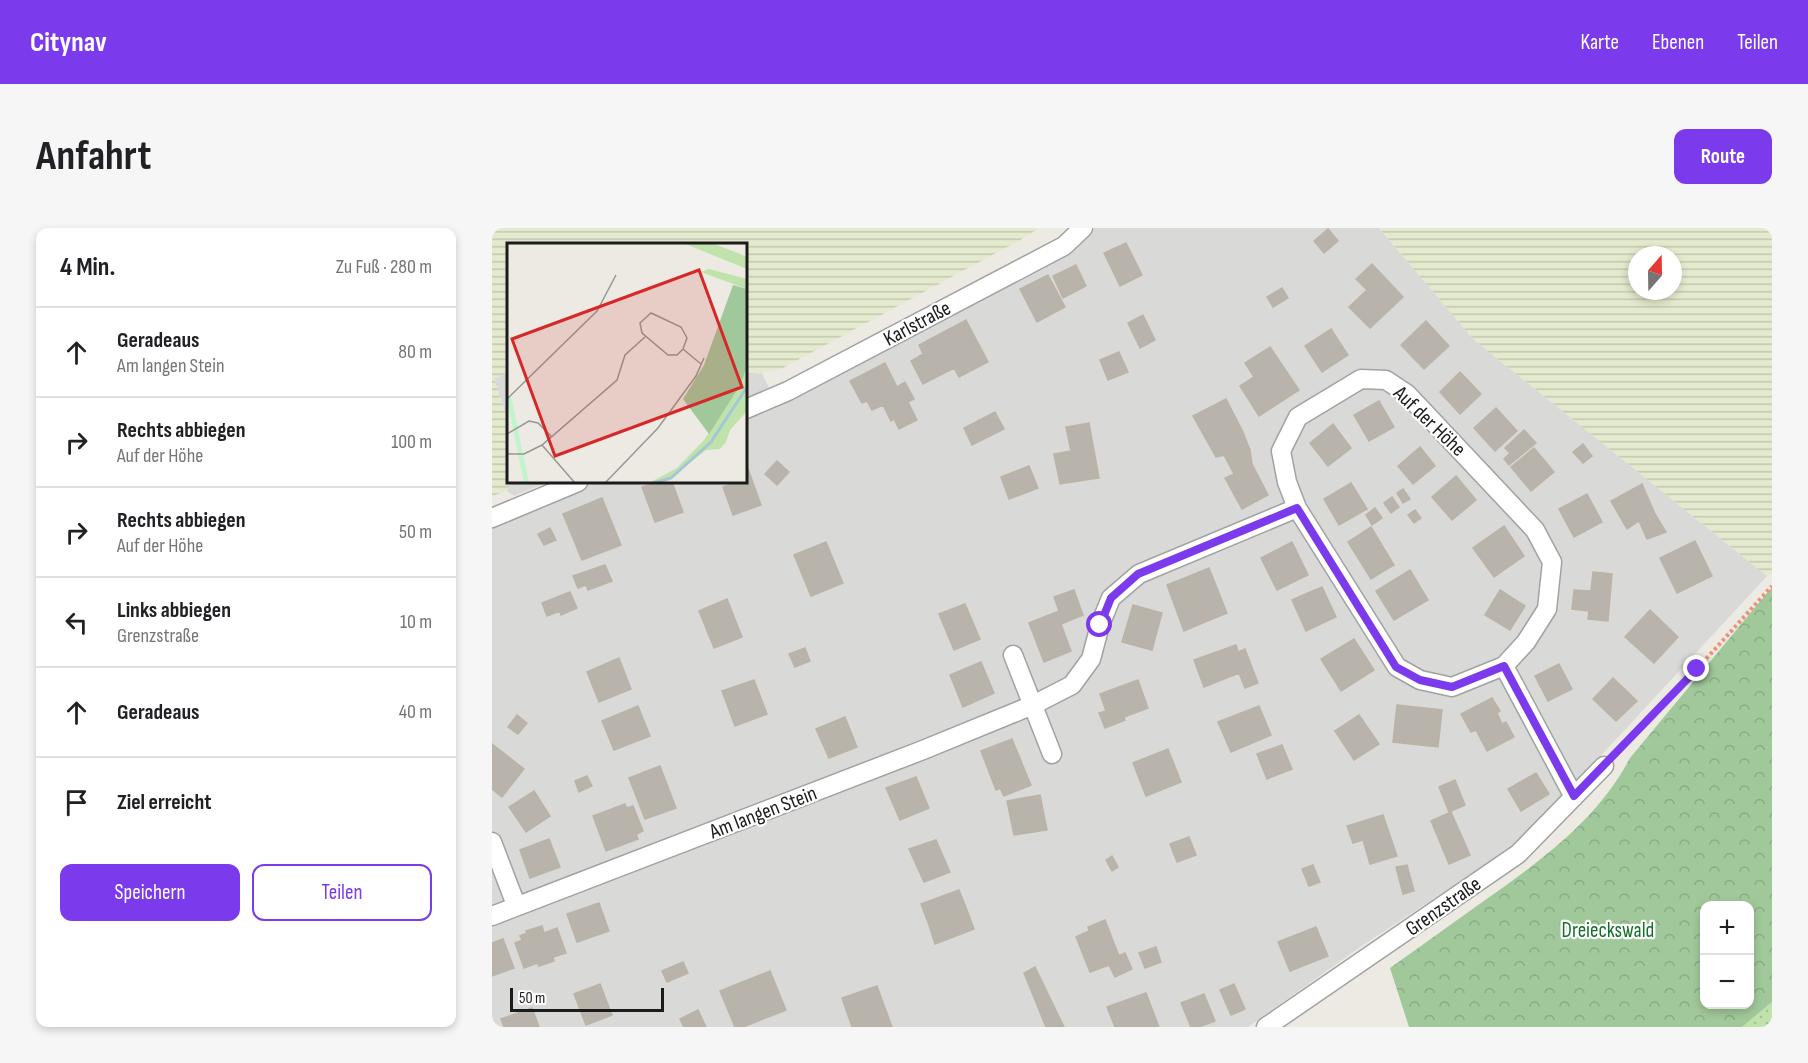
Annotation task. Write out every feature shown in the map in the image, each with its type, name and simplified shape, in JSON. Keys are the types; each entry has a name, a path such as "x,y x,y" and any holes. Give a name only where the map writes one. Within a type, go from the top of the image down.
{"street":[{"name":"Karlstraße","path":"747,410 788,391 1064,246 1083,228"},
{"name":"Auf der Höhe","path":"1361,379 1386,380 1407,394 1535,530 1552,562 1547,609 1526,642 1504,666 1452,687 1420,680 1396,667 1297,508 1287,482 1281,451 1298,417 1361,379"},
{"path":"492,518 576,483"},
{"name":"Am langen Stein","path":"492,916 851,778 1033,705 1072,685 1090,659 1111,598 1138,574 1297,508"},
{"path":"1013,655 1052,754"},
{"path":"1504,666 1574,796"},
{"name":"Grenzstraße","path":"1266,1027 1518,854 1604,766"},
{"path":"492,842 516,905"}],"path":[{"path":"1604,766 1697,669 1772,586"}],"shaded area":[{"path":"1095,228 1379,228 1473,339 1767,576 1523,840 1363,945 1248,1027 492,1027 492,527 594,483 747,483 747,416 836,376 1063,257"},
{"path":"507,373 507,417 494,379"},
{"path":"762,373 769,388 747,398 747,375"},
{"path":"511,483 546,483 514,496 507,491"}],"green space":[{"path":"492,228 1039,228 781,369 747,375 747,243 507,243 507,373 494,379 507,417 507,483 511,483 507,491 492,496"},
{"path":"1379,228 1772,228 1772,573 1767,576 1473,339"},
{"name":"Dreieckswald","path":"1772,587 1772,1002 1742,1027 1409,1027 1390,968 1549,853 1586,819 1617,780 1630,758"},
{"path":"1772,1002 1772,1027 1742,1027"}],"building":[{"path":"1328,229 1338,241 1324,253 1314,241"},
{"path":"1126,243 1142,275 1120,286 1104,253"},
{"path":"1372,264 1403,297 1370,328 1349,307 1367,290 1356,279"},
{"path":"1076,265 1086,286 1063,298 1053,276"},
{"path":"1048,275 1065,307 1037,322 1020,289"},
{"path":"1282,288 1288,298 1273,307 1267,297"},
{"path":"1143,315 1155,340 1140,348 1128,323"},
{"path":"966,320 988,362 959,377 954,368 923,384 911,361 923,354 919,345"},
{"path":"1426,321 1449,346 1424,369 1401,345"},
{"path":"1331,329 1348,355 1322,372 1305,346"},
{"path":"1270,347 1299,390 1259,416 1240,386 1254,377 1245,363"},
{"path":"1119,352 1128,372 1108,380 1100,360"},
{"path":"885,363 897,387 905,382 914,399 908,402 917,420 899,429 894,419 891,421 883,405 872,410 867,401 862,403 850,381"},
{"path":"1460,372 1481,394 1460,414 1440,392"},
{"path":"1226,399 1250,450 1216,457 1193,416"},
{"path":"1379,401 1394,427 1369,441 1354,415"},
{"path":"1496,408 1517,431 1495,451 1474,428"},
{"path":"995,412 1004,429 972,445 964,428"},
{"path":"1089,423 1099,478 1060,484 1054,454 1071,451 1066,427"},
{"path":"1333,424 1351,448 1328,466 1310,443"},
{"path":"1524,430 1536,443 1509,465 1504,459 1510,453 1505,448"},
{"path":"1583,444 1592,456 1583,463 1573,452"},
{"path":"1420,447 1435,466 1413,484 1398,466"},
{"path":"1534,448 1554,472 1531,491 1511,467"},
{"path":"1250,450 1252,464 1268,495 1242,509 1225,478 1234,474 1224,455"},
{"path":"777,461 789,472 777,485 765,474"},
{"path":"1029,466 1038,488 1009,499 1001,477"},
{"path":"747,470 761,505 733,515 723,487 734,483 747,483"},
{"path":"1456,476 1476,500 1452,520 1432,497"},
{"path":"655,483 672,483 683,512 655,522 642,487"},
{"path":"1351,483 1367,509 1339,525 1324,499"},
{"path":"1642,484 1666,532 1647,539 1639,521 1627,529 1611,501"},
{"path":"1403,489 1410,499 1403,503 1397,493"},
{"path":"1587,494 1602,522 1574,537 1559,509"},
{"path":"1392,497 1399,507 1391,513 1384,503"},
{"path":"602,498 621,545 582,560 563,514"},
{"path":"1375,508 1382,518 1372,525 1366,515"},
{"path":"1415,510 1421,518 1414,523 1408,515"},
{"path":"1504,526 1524,556 1494,577 1473,548"},
{"path":"1371,527 1394,565 1371,579 1348,542"},
{"path":"550,528 556,540 544,545 538,534"},
{"path":"1695,541 1712,576 1677,593 1660,558"},
{"path":"826,542 843,583 811,596 794,555"},
{"path":"1292,542 1308,575 1277,590 1261,558"},
{"path":"605,565 612,581 588,590 586,585 578,588 573,576"},
{"path":"1209,568 1227,613 1205,622 1187,577"},
{"path":"1410,570 1428,600 1394,620 1376,591"},
{"path":"1593,572 1612,574 1608,621 1588,619 1589,611 1572,609 1574,590 1591,591"},
{"path":"1187,577 1205,622 1184,631 1167,585"},
{"path":"1322,587 1336,617 1306,631 1292,600"},
{"path":"1074,590 1083,615 1061,624 1071,651 1044,662 1029,623 1059,611 1054,597"},
{"path":"1500,590 1525,606 1510,630 1485,615"},
{"path":"570,592 577,608 561,615 560,611 547,616 542,603"},
{"path":"727,599 742,637 714,648 699,611"},
{"path":"965,604 980,639 954,650 939,614"},
{"path":"1133,605 1162,613 1152,650 1122,642"},
{"path":"1650,610 1678,637 1654,663 1625,637"},
{"path":"1354,639 1374,670 1341,691 1321,659"},
{"path":"1236,645 1238,652 1245,649 1258,683 1245,688 1239,673 1204,687 1194,660"},
{"path":"805,648 810,661 795,667 789,654"},
{"path":"619,658 631,689 599,702 587,672"},
{"path":"981,662 994,693 963,707 950,675"},
{"path":"1559,664 1572,689 1548,701 1535,676"},
{"path":"1613,678 1637,701 1616,721 1593,699"},
{"path":"754,680 767,714 735,726 722,691"},
{"path":"1138,680 1148,708 1124,717 1125,720 1105,728 1099,713 1106,711 1100,694"},
{"path":"1492,698 1500,711 1497,713 1502,724 1506,722 1514,737 1487,751 1476,730 1471,732 1461,714"},
{"path":"1397,705 1442,710 1438,747 1393,742"},
{"path":"638,706 650,736 614,750 602,721"},
{"path":"1259,706 1271,735 1231,752 1218,722"},
{"path":"517,715 527,723 518,734 508,727"},
{"path":"1359,715 1379,744 1354,760 1335,731"},
{"path":"845,717 857,747 829,758 816,729"},
{"path":"1012,739 1028,778 996,790 981,751"},
{"path":"492,744 524,769 502,797 492,789"},
{"path":"1282,745 1292,769 1267,779 1257,754"},
{"path":"1168,749 1181,782 1146,796 1133,763"},
{"path":"660,766 676,808 645,819 629,778"},
{"path":"1536,773 1549,794 1521,811 1508,789"},
{"path":"587,776 592,786 579,792 575,781"},
{"path":"916,777 929,808 900,820 886,788"},
{"path":"1028,778 1031,785 1004,796 1000,788"},
{"path":"1455,780 1465,805 1449,812 1439,787"},
{"path":"534,791 550,816 526,832 509,807"},
{"path":"1040,795 1047,830 1014,835 1007,801"},
{"path":"625,804 638,839 606,851 593,816"},
{"path":"633,806 643,831 637,834 627,808"},
{"path":"1451,812 1470,855 1449,864 1431,821"},
{"path":"1383,815 1397,856 1370,864 1363,840 1353,843 1347,826"},
{"path":"1189,837 1196,855 1177,862 1170,844"},
{"path":"549,839 560,867 530,878 520,850"},
{"path":"936,840 950,872 924,882 909,849"},
{"path":"1112,856 1118,867 1112,871 1106,860"},
{"path":"1313,865 1320,882 1309,886 1302,869"},
{"path":"1407,865 1414,891 1403,894 1396,867"},
{"path":"959,890 967,910 929,925 921,904"},
{"path":"599,903 609,931 577,942 567,914"},
{"path":"967,910 974,929 935,944 929,925"},
{"path":"1105,920 1119,956 1107,961 1109,965 1090,972 1076,937 1089,931 1088,927"},
{"path":"542,926 544,933 557,928 566,953 553,957 554,961 539,966 537,963 524,968 515,943 522,940 520,936 527,933 526,931"},
{"path":"1316,927 1328,956 1290,971 1278,942"},
{"path":"503,939 514,968 492,976 492,943"},
{"path":"1156,947 1161,962 1145,968 1139,953"},
{"path":"1125,953 1132,969 1115,977 1107,961"},
{"path":"683,962 688,973 667,982 662,971"},
{"path":"1035,967 1064,1027 1046,1027 1024,973"},
{"path":"770,971 786,1010 743,1027 735,1027 720,991"},
{"path":"600,984 612,1015 586,1025 574,994"},
{"path":"1234,984 1245,1009 1231,1015 1220,990"},
{"path":"877,986 892,1027 852,1027 842,998"},
{"path":"1146,993 1159,1027 1115,1027 1107,1007"},
{"path":"1204,994 1215,1021 1199,1027 1191,1027 1181,1003"},
{"path":"532,1008 539,1027 504,1027 501,1019"},
{"path":"698,1010 706,1027 684,1027 680,1019"}],"route":[{"path":"1100,625 1111,598 1138,574 1297,508 1396,667 1420,680 1452,687 1504,666 1574,796 1697,669"}]}
